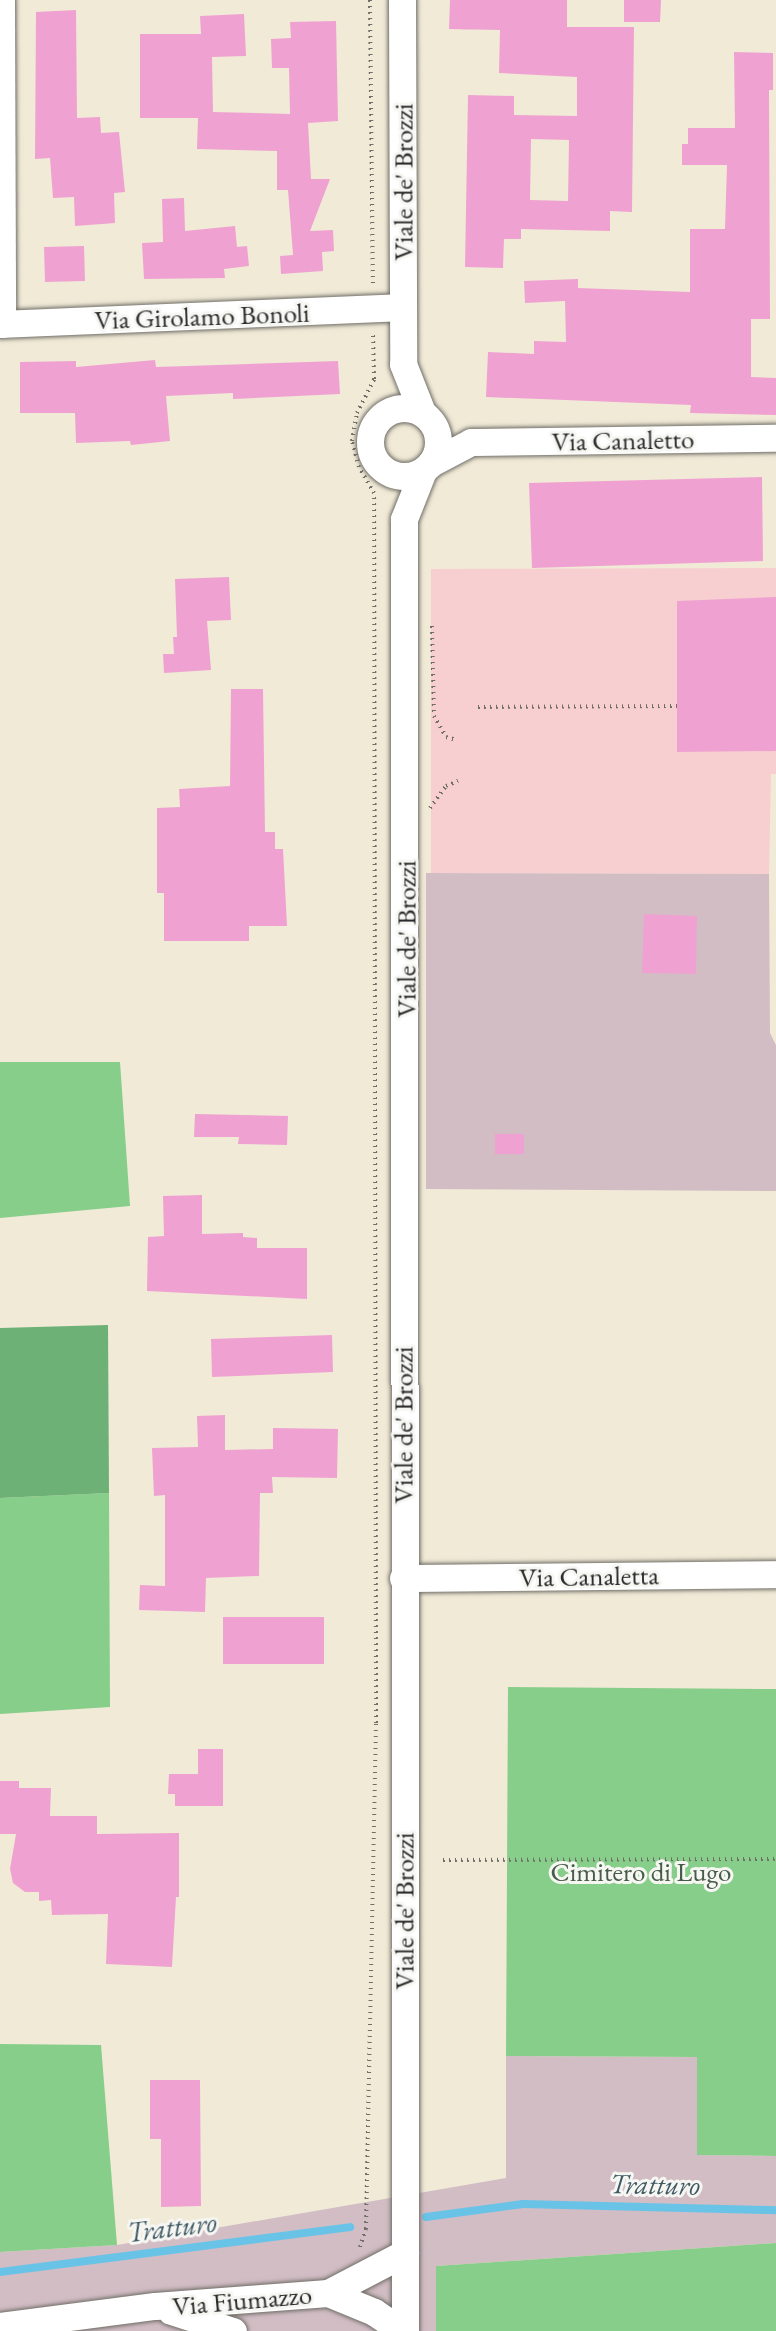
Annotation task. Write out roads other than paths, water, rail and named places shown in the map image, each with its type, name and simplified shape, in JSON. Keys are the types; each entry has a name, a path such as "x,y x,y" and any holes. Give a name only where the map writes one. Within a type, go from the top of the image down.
{"street":[{"path":"1,0 1,324"},
{"name":"Viale de' Brozzi","path":"402,0 403,364 370,436 370,447 404,519"},
{"name":"Via Girolamo Bonoli","path":"1,324 403,307"},
{"name":"Viale de' Brozzi","path":"403,364 439,441 404,519 404,2331"},
{"path":"380,417 400,407 427,416"},
{"name":"Via Canaletto","path":"427,416 471,442"},
{"name":"Via Canaletto","path":"427,467 471,442 776,438"},
{"path":"380,467 401,476 427,467"},
{"name":"Via Canaletta","path":"403,1578 776,1574"},
{"name":"Via Fiumazzo","path":"0,2326 155,2307 328,2293 405,2253"},
{"name":"Via Fiumazzo","path":"328,2293 374,2312 404,2331"},
{"name":"Via Fiumazzo","path":"155,2307 233,2331"}],"waterway":[{"name":"Tratturo","path":"426,2217 523,2204 776,2210"},
{"name":"Tratturo","path":"0,2272 350,2227"}],"park label":[{"name":"Cimitero di Lugo","path":"641,1872"}]}
